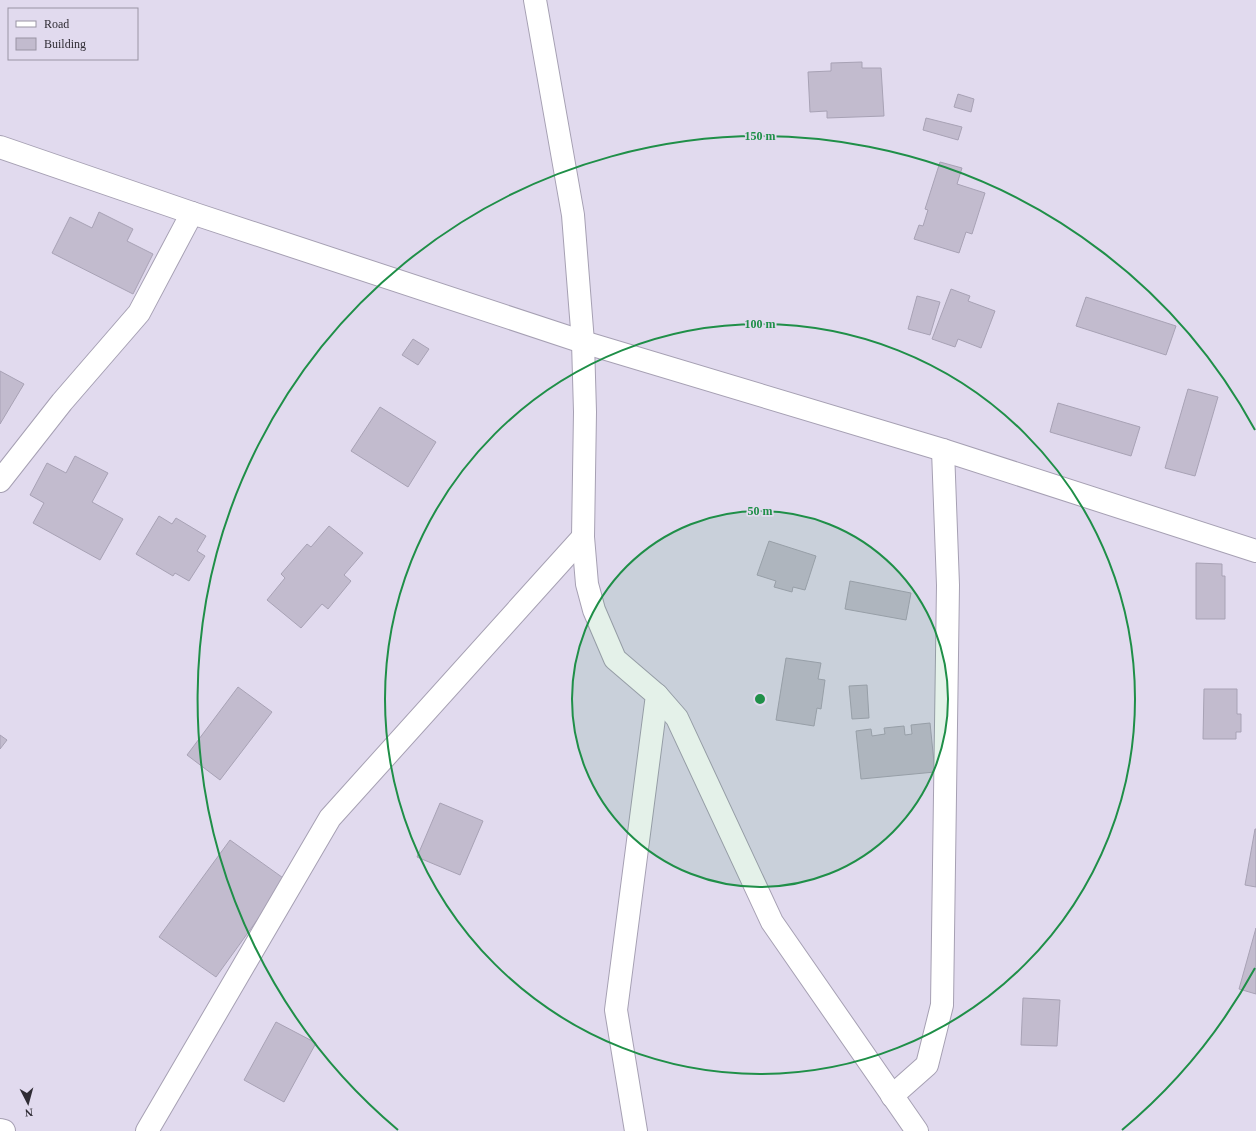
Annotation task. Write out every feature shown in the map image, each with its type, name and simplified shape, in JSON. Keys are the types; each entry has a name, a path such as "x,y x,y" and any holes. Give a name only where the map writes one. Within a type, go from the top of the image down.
{"street":[{"path":"535,0 573,215 583,342 585,412 583,537 587,584 594,610 615,659 657,695 677,718 772,922 917,1131"},
{"path":"0,147 192,213 583,342 943,450 1256,551"},
{"path":"0,481 62,402 139,313 192,213"},
{"path":"892,1096 927,1065 942,1005 948,585 943,450"},
{"path":"147,1131 330,818 583,537"},
{"path":"636,1131 616,1010 657,695"},
{"path":"0,1130 4,1131"}],"building":[{"path":"862,62 862,68 881,68 884,116 827,118 827,111 810,112 808,72 831,71 831,63"},
{"path":"958,94 974,99 971,112 954,107"},
{"path":"926,118 962,127 958,140 923,130"},
{"path":"940,162 962,168 957,184 985,193 972,234 966,232 959,253 914,239 919,225 923,226 928,210 925,209"},
{"path":"99,212 133,229 127,241 153,254 133,294 52,253 70,217 92,228"},
{"path":"951,289 970,296 968,301 995,311 981,348 958,339 955,347 932,339"},
{"path":"917,296 940,302 930,335 908,329"},
{"path":"1086,297 1176,326 1166,355 1076,326"},
{"path":"413,339 429,349 418,365 402,355"},
{"path":"0,371 24,384 0,424"},
{"path":"1188,389 1218,397 1195,476 1165,468"},
{"path":"1058,403 1140,427 1131,456 1050,432"},
{"path":"380,407 436,442 408,487 351,451"},
{"path":"75,456 108,473 92,502 123,519 100,560 33,523 44,503 30,495 47,463 66,473"},
{"path":"159,516 172,524 176,518 206,536 197,551 205,556 189,581 175,573 173,576 136,554"},
{"path":"329,526 363,553 344,575 351,581 328,609 322,604 301,628 267,600 285,578 281,574 307,544 311,547"},
{"path":"769,541 816,556 805,590 793,587 792,592 774,587 776,581 757,575"},
{"path":"1196,563 1222,564 1222,576 1225,576 1225,619 1196,619"},
{"path":"850,581 911,593 906,620 845,609"},
{"path":"786,658 821,663 818,679 825,680 821,709 817,708 814,726 776,720"},
{"path":"867,685 869,718 852,719 849,686"},
{"path":"238,687 272,712 220,780 187,755"},
{"path":"1204,689 1237,689 1237,714 1241,714 1241,732 1236,732 1236,739 1203,739"},
{"path":"930,723 935,772 861,779 856,731 871,729 872,736 885,734 884,728 904,726 905,735 912,734 911,725"},
{"path":"0,735 7,740 0,749"},
{"path":"440,803 483,821 460,875 417,857"},
{"path":"1256,829 1256,887 1245,885"},
{"path":"230,840 286,880 216,977 159,937"},
{"path":"1256,928 1256,994 1239,989"},
{"path":"1023,998 1060,1000 1057,1046 1021,1045"},
{"path":"276,1022 316,1043 284,1102 244,1080"}]}
